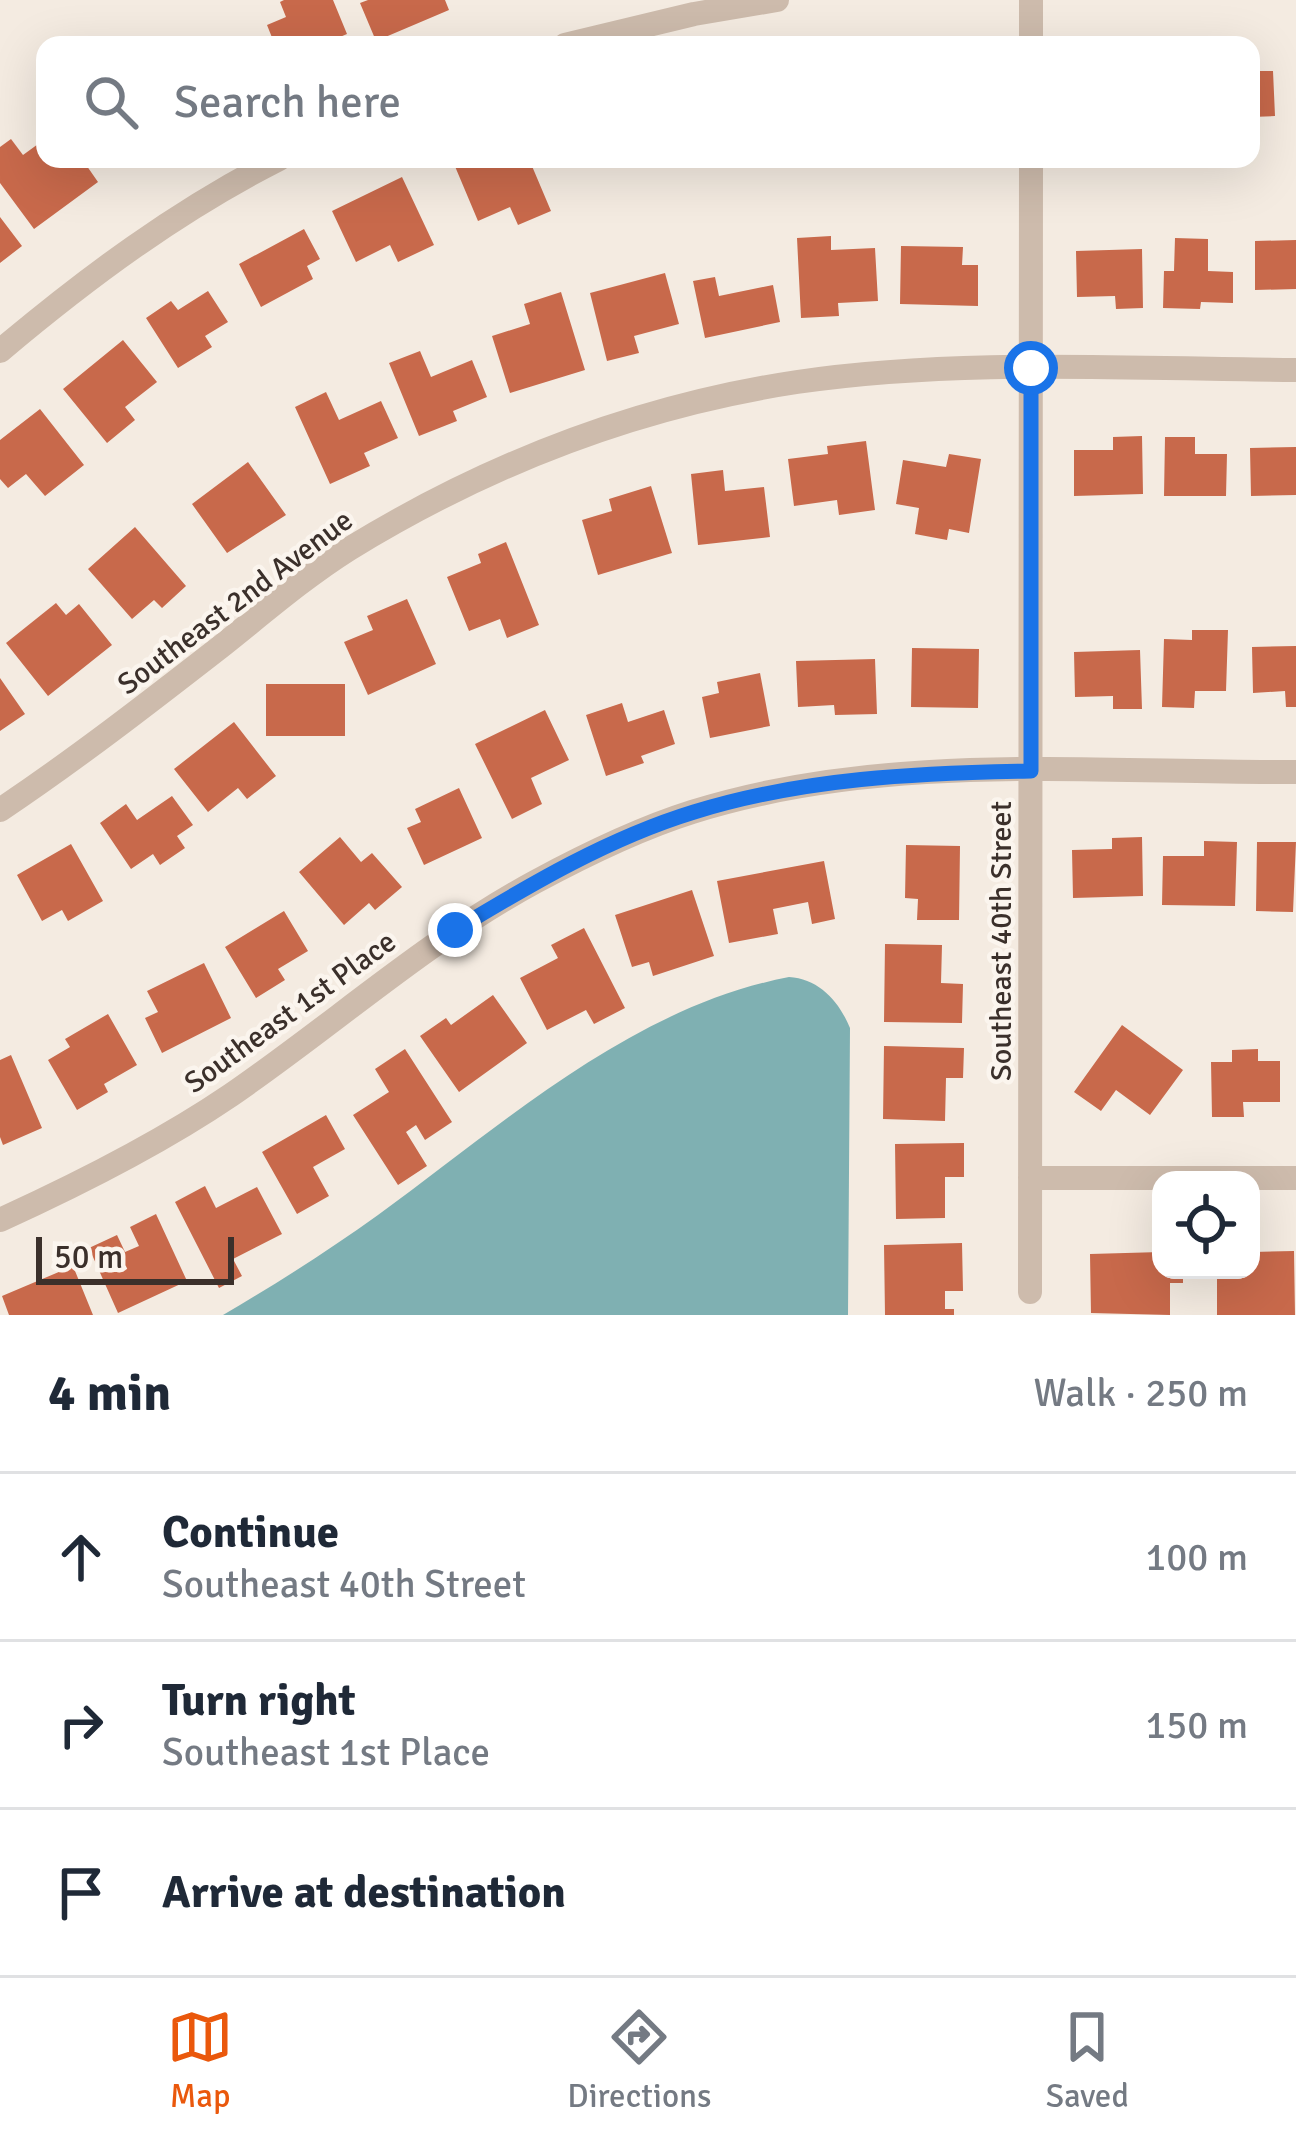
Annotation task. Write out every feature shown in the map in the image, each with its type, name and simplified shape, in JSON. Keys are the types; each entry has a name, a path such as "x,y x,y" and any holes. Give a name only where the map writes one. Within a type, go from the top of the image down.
{"street":[{"path":"602,36 777,0"},
{"path":"1031,0 1031,36"},
{"path":"0,351 159,227 263,168"},
{"name":"Southeast 40th Street","path":"1030,1292 1031,168"},
{"name":"Southeast 2nd Avenue","path":"0,810 83,754 322,567 433,501 581,436 736,393 897,372 1296,370"},
{"name":"Southeast 1st Place","path":"0,1220 146,1147 227,1097 455,930 531,884 694,812 815,784 914,773 1296,772"},
{"path":"1030,1178 1296,1178"}],"water":[{"path":"789,977 827,993 850,1028 848,1315 223,1315 340,1241 522,1107 623,1042 731,992"}],"building":[{"path":"333,0 347,34 271,36 267,25 286,17 280,2"},
{"path":"445,0 449,10 388,36 374,36 360,3"},
{"path":"1260,71 1273,71 1275,116 1260,117"},
{"path":"11,139 23,155 36,146 36,168 88,168 98,182 34,229 0,183 0,147"},
{"path":"456,168 533,168 551,211 518,225 510,207 478,221"},
{"path":"402,177 434,245 398,262 390,245 356,262 332,211"},
{"path":"0,217 22,246 0,263"},
{"path":"304,229 320,259 307,266 313,279 261,307 239,264"},
{"path":"831,236 831,250 875,248 878,301 838,303 839,316 801,318 797,238"},
{"path":"1175,238 1208,239 1208,271 1233,272 1233,303 1201,302 1200,309 1163,308 1164,271 1174,271"},
{"path":"1296,240 1296,289 1255,290 1255,241"},
{"path":"901,246 963,247 962,265 978,265 978,306 900,304"},
{"path":"1142,249 1143,308 1116,309 1115,296 1077,297 1076,251"},
{"path":"665,273 679,324 634,336 639,353 607,361 590,293"},
{"path":"715,277 719,296 773,285 780,322 705,338 693,281"},
{"path":"208,291 228,322 205,336 212,347 178,368 146,318 171,301 178,310"},
{"path":"561,292 585,370 510,393 492,336 530,324 524,304"},
{"path":"123,340 157,382 125,407 135,420 107,443 63,389"},
{"path":"420,351 431,377 472,360 487,397 453,411 457,421 419,436 389,363"},
{"path":"326,392 339,420 381,401 398,438 364,453 370,466 330,484 295,407"},
{"path":"40,409 84,465 45,496 26,474 8,488 0,479 0,440"},
{"path":"1142,436 1143,494 1074,496 1074,450 1113,450 1113,437"},
{"path":"1165,437 1195,437 1195,454 1227,454 1226,496 1164,496"},
{"path":"866,441 875,510 839,515 837,500 794,506 788,459 828,454 827,446"},
{"path":"1296,447 1296,495 1251,496 1250,448"},
{"path":"949,454 981,459 969,533 949,529 947,540 915,534 919,508 896,504 903,460 946,467"},
{"path":"248,462 286,515 227,553 192,504"},
{"path":"723,470 725,491 764,487 770,537 698,545 691,474"},
{"path":"651,486 672,553 598,575 582,520 612,511 609,499"},
{"path":"135,527 186,586 162,608 154,600 132,619 88,569"},
{"path":"506,542 539,625 507,638 500,619 469,631 447,577 481,563 478,554"},
{"path":"407,599 436,664 368,695 344,642 373,630 367,616"},
{"path":"56,603 66,615 79,604 112,645 48,696 6,643"},
{"path":"1192,630 1228,630 1226,691 1195,691 1194,708 1162,707 1164,639 1192,640"},
{"path":"1296,646 1296,707 1286,707 1285,691 1253,693 1252,647"},
{"path":"912,648 979,649 978,708 911,707"},
{"path":"1140,650 1142,709 1113,709 1113,696 1075,697 1074,652"},
{"path":"875,659 877,714 835,715 834,705 798,707 796,661"},
{"path":"760,673 770,726 710,738 702,697 719,693 717,682"},
{"path":"0,678 25,714 0,731"},
{"path":"266,684 345,684 345,736 266,736"},
{"path":"622,703 628,722 664,710 675,744 641,756 644,763 606,776 586,715"},
{"path":"545,710 569,760 531,778 542,804 512,819 475,744"},
{"path":"234,722 276,776 247,799 238,788 208,812 174,769"},
{"path":"459,788 482,838 424,865 407,828 421,822 415,809"},
{"path":"172,796 193,825 177,836 185,848 160,865 153,854 131,869 100,823 126,804 137,820"},
{"path":"340,837 361,862 372,853 402,887 375,910 369,903 344,925 299,872"},
{"path":"1142,837 1143,896 1073,898 1072,850 1112,849 1112,838"},
{"path":"1204,841 1237,842 1235,906 1162,905 1163,856 1204,856"},
{"path":"1257,842 1296,842 1293,912 1256,911"},
{"path":"71,844 103,901 68,921 62,910 42,921 17,875"},
{"path":"906,845 960,846 959,920 917,920 918,899 905,898"},
{"path":"824,861 835,919 812,924 808,902 773,909 778,934 729,943 717,881"},
{"path":"692,890 714,956 653,976 649,962 632,967 615,915"},
{"path":"284,911 308,951 278,969 285,980 256,998 225,947"},
{"path":"584,928 625,1008 594,1024 586,1010 547,1030 520,978 558,958 551,945"},
{"path":"885,944 942,945 941,983 963,984 962,1023 884,1022"},
{"path":"204,963 231,1018 162,1053 145,1018 158,1012 147,991"},
{"path":"493,995 527,1043 459,1092 420,1036 446,1018 451,1025"},
{"path":"108,1014 137,1065 104,1084 108,1092 77,1110 48,1060 70,1047 65,1039"},
{"path":"1122,1025 1183,1070 1150,1115 1116,1090 1101,1111 1074,1092"},
{"path":"884,1046 964,1048 963,1078 946,1078 945,1121 883,1119"},
{"path":"405,1049 452,1122 425,1140 416,1125 406,1132 427,1166 398,1185 353,1115 389,1092 375,1069"},
{"path":"1258,1049 1258,1061 1280,1061 1280,1102 1243,1102 1244,1117 1212,1117 1211,1062 1232,1062 1232,1050"},
{"path":"11,1055 42,1128 3,1145 0,1060"},
{"path":"326,1115 345,1149 313,1167 329,1196 297,1214 262,1152"},
{"path":"964,1143 964,1177 945,1177 945,1218 896,1219 895,1144"},
{"path":"205,1186 216,1208 257,1187 282,1234 233,1259 242,1276 219,1288 175,1202"},
{"path":"156,1214 187,1281 118,1313 89,1248 117,1235 125,1252 139,1246 130,1227"},
{"path":"962,1243 963,1291 945,1291 945,1309 954,1309 954,1315 885,1315 884,1245"},
{"path":"1294,1251 1295,1315 1217,1315 1217,1279 1260,1279 1260,1252"},
{"path":"1152,1252 1152,1279 1183,1279 1183,1283 1170,1283 1170,1315 1091,1313 1090,1254"},
{"path":"73,1266 93,1315 9,1315 2,1296"}],"route":[{"path":"455,930 584,856 694,812 766,793 865,777 1031,771 1031,368"}]}
